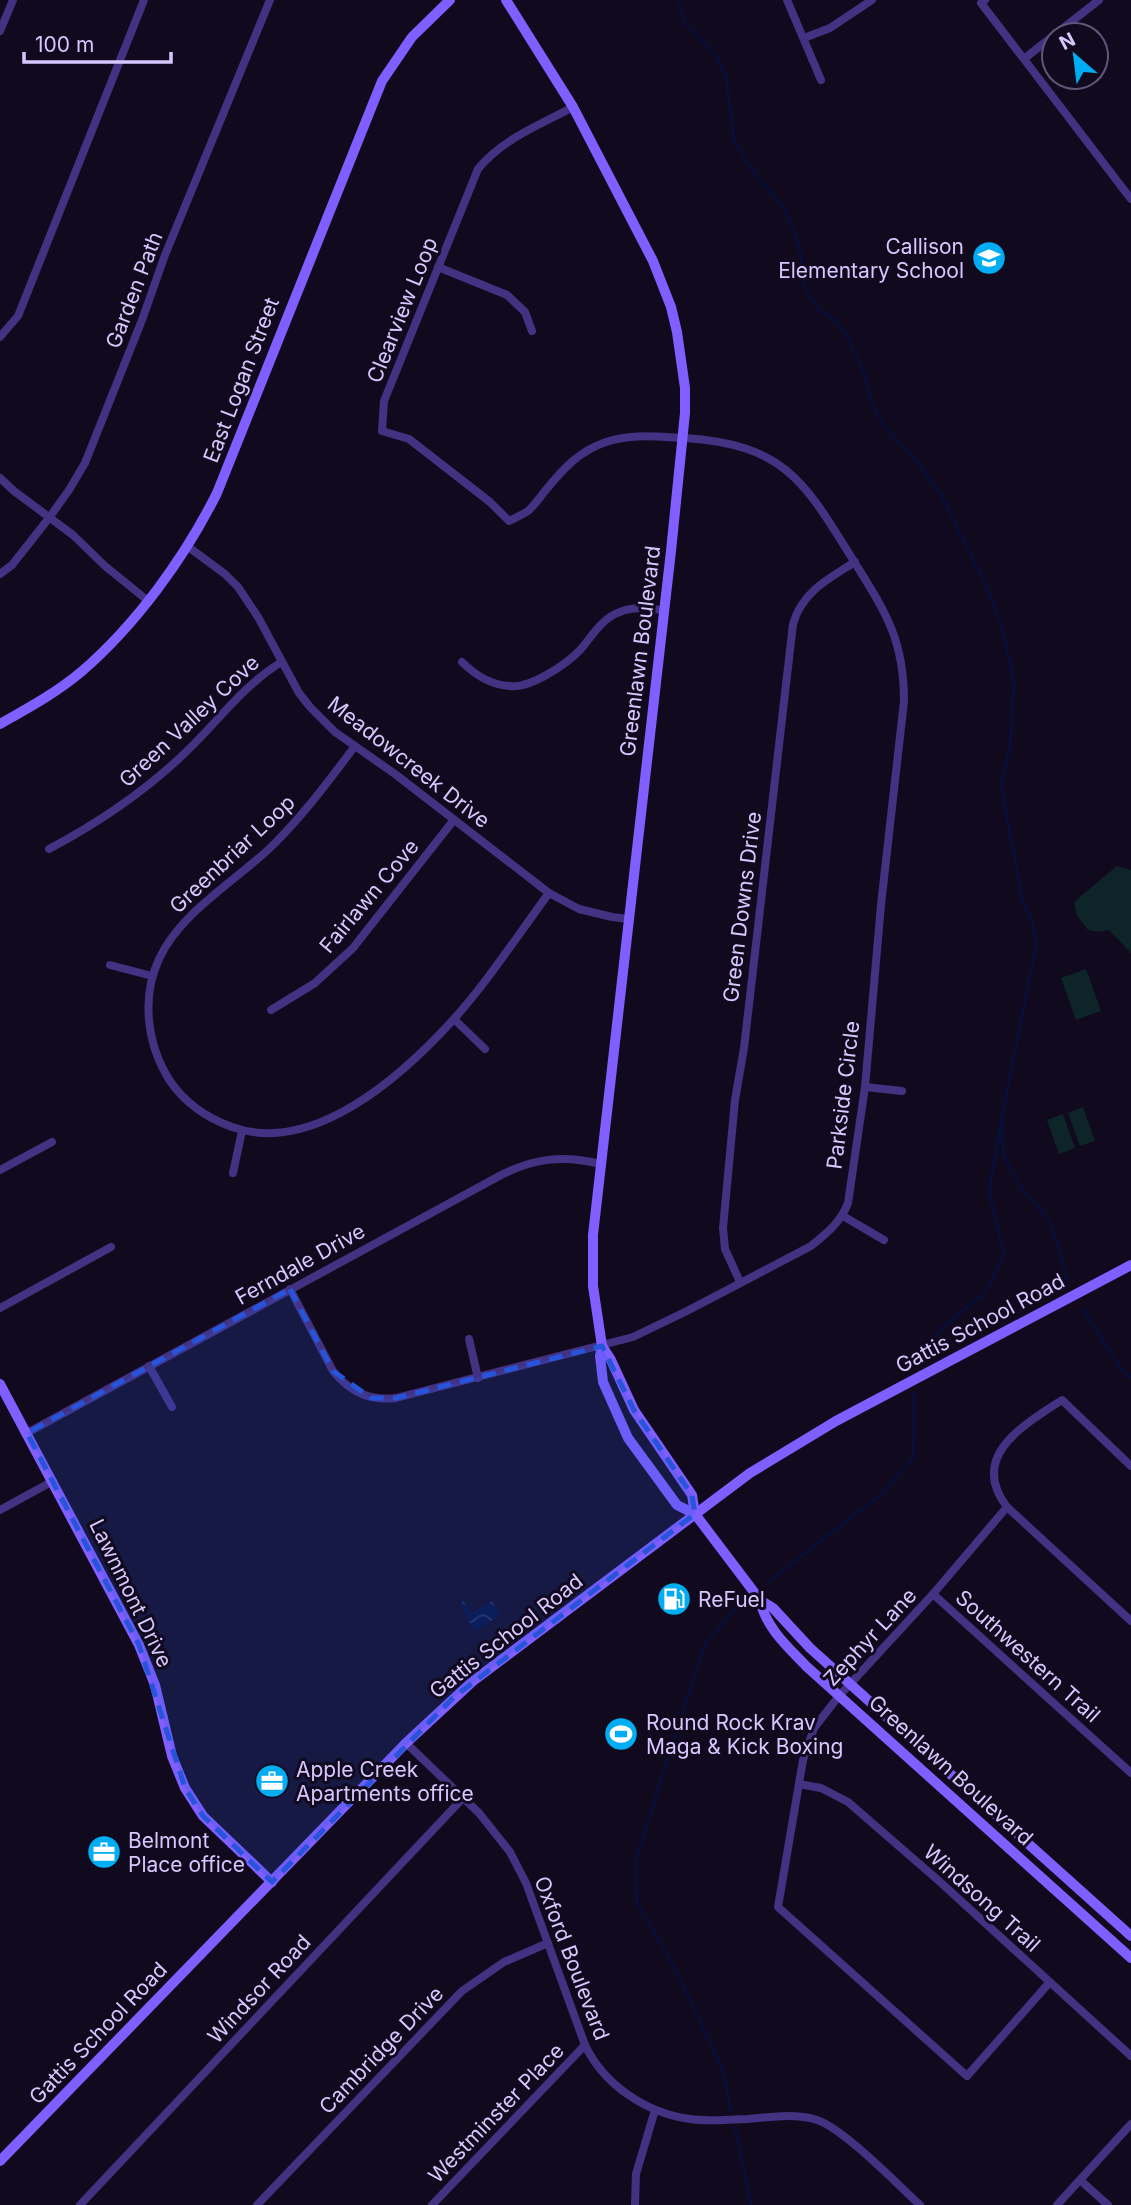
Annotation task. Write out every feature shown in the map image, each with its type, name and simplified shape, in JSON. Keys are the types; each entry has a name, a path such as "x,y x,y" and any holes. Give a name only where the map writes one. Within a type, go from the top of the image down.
{"street":[{"path":"0,31 13,0"},
{"path":"0,337 18,316 144,0"},
{"name":"Garden Path","path":"0,574 12,565 49,518 85,463 165,255 270,0"},
{"name":"East Logan Street","path":"0,724 36,704 79,673 130,623 187,546 217,493 382,81 412,37 450,0"},
{"name":"Greenlawn Boulevard","path":"506,0 573,107 653,261 671,307 682,357 685,388 682,438 600,1164 592,1261 602,1346 600,1356 603,1382 628,1438 677,1505 695,1514 760,1600 773,1608 810,1648 1131,1936"},
{"path":"787,0 821,80"},
{"path":"804,38 830,28 872,0"},
{"path":"1025,58 1099,0"},
{"path":"982,1 1131,199"},
{"name":"Clearview Loop","path":"573,107 503,145 487,158 471,182 384,401 382,431 409,439 490,502 509,521 529,510 565,467 588,449 631,436 682,438"},
{"path":"438,267 507,295 525,312 533,331"},
{"name":"Parkside Circle","path":"682,438 708,439 740,446 780,465 794,476 817,503 885,611 892,627 904,683 898,768 878,931 864,1087 848,1203 843,1216"},
{"path":"0,478 73,534 105,566 147,600"},
{"name":"Meadowcreek Drive","path":"187,546 238,587 310,707 335,732 395,774 549,893 579,909 629,919"},
{"name":"Green Downs Drive","path":"740,1282 725,1249 723,1228 735,1100 744,1048 793,624 804,599 813,589 855,562"},
{"path":"462,662 483,678 513,687 549,674 570,660 612,615 638,607 663,610"},
{"name":"Green Valley Cove","path":"49,849 120,807 155,780 187,751 233,699 257,677 281,662"},
{"name":"Greenbriar Loop","path":"355,746 314,801 273,846 177,930 159,958 152,976 148,1019 155,1051 166,1073 194,1107 223,1124 242,1130 283,1134 308,1128 352,1106 383,1084 454,1019 549,893"},
{"name":"Fairlawn Cove","path":"271,1010 314,983 353,948 453,821"},
{"path":"110,965 152,976"},
{"path":"454,1019 485,1049"},
{"path":"864,1087 902,1091"},
{"path":"233,1173 242,1130"},
{"path":"0,1170 52,1142"},
{"name":"Ferndale Drive","path":"27,1433 518,1167 550,1158 600,1164"},
{"path":"290,1289 333,1371 345,1384 363,1396 384,1400 602,1346 648,1331 811,1245 843,1216 884,1240"},
{"path":"0,1308 111,1247"},
{"name":"Gattis School Road","path":"0,2161 406,1743 473,1681 750,1473 805,1438 1131,1265"},
{"path":"469,1339 478,1377"},
{"name":"Greenlawn Boulevard","path":"602,1346 634,1410 692,1495 695,1514"},
{"path":"149,1366 172,1407"},
{"name":"Lawnmont Drive","path":"0,1384 139,1645 155,1685 172,1756 185,1788 203,1816 272,1882"},
{"path":"1131,1466 1062,1400 1017,1430 997,1458 994,1478 1007,1507 1131,1621"},
{"path":"0,1510 53,1481"},
{"name":"Zephyr Lane","path":"1007,1507 933,1594 839,1696 814,1728 803,1760 778,1907 967,2076 1049,1983"},
{"name":"Southwestern Trail","path":"933,1594 1131,1773"},
{"name":"Greenlawn Boulevard","path":"760,1600 763,1615 776,1634 839,1696 1131,1958"},
{"name":"Oxford Boulevard","path":"406,1743 494,1830 510,1852 526,1883 585,2045 598,2066 615,2085 656,2110 688,2119 705,2121 794,2116 821,2122 839,2132 920,2205"},
{"name":"Windsong Trail","path":"799,1784 821,1788 848,1802 1131,2056"},
{"name":"Windsor Road","path":"80,2205 463,1798"},
{"name":"Cambridge Drive","path":"257,2205 462,1991 504,1962 548,1943"},
{"name":"Westminster Place","path":"432,2205 585,2045"},
{"path":"635,2205 636,2174 656,2110"},
{"path":"1057,2205 1131,2124"},
{"path":"1080,2180 1108,2205"}],"highlighted area":[{"path":"290,1289 333,1371 371,1398 396,1398 602,1346 634,1410 692,1495 695,1514 454,1697 272,1882 203,1816 185,1788 139,1645 27,1433"}],"green space":[{"path":"1117,866 1131,870 1131,953 1109,930 1088,930 1077,916 1074,902"},
{"path":"1086,969 1101,1011 1076,1020 1061,978"},
{"path":"1083,1107 1095,1141 1080,1146 1068,1113"},
{"path":"1063,1114 1075,1148 1059,1154 1047,1120"}],"water":[{"path":"463,1601 471,1613 492,1601 500,1615 474,1632 460,1603"}],"waterway":[{"path":"678,0 685,23 715,54 726,77 734,139 748,165 782,205 792,226 801,255 802,279 807,292 819,310 836,321 846,334 865,375 872,404 883,424 919,464 941,495 988,590 1001,625 1014,681 1010,747 1001,784 1022,899 1033,924 1036,946 1002,1116 1003,1154 1020,1186 1051,1223 1068,1281"},
{"path":"914,1360 943,1327 984,1294 1004,1255 989,1191 1001,1122"},
{"path":"1083,1309 1120,1367 1131,1378"},
{"path":"768,1582 880,1495 913,1458 914,1393"},
{"path":"731,2111 723,2070 677,1972 637,1902 636,1859 704,1646 739,1604"},
{"path":"735,2127 751,2205"}],"place":[{"name":"Callison Elementary School","path":"989,258"},
{"name":"ReFuel","path":"674,1599"},
{"name":"Round Rock Krav Maga & Kick Boxing","path":"621,1734"},
{"name":"Apple Creek Apartments office","path":"272,1781"},
{"name":"Belmont Place office","path":"104,1852"}]}
